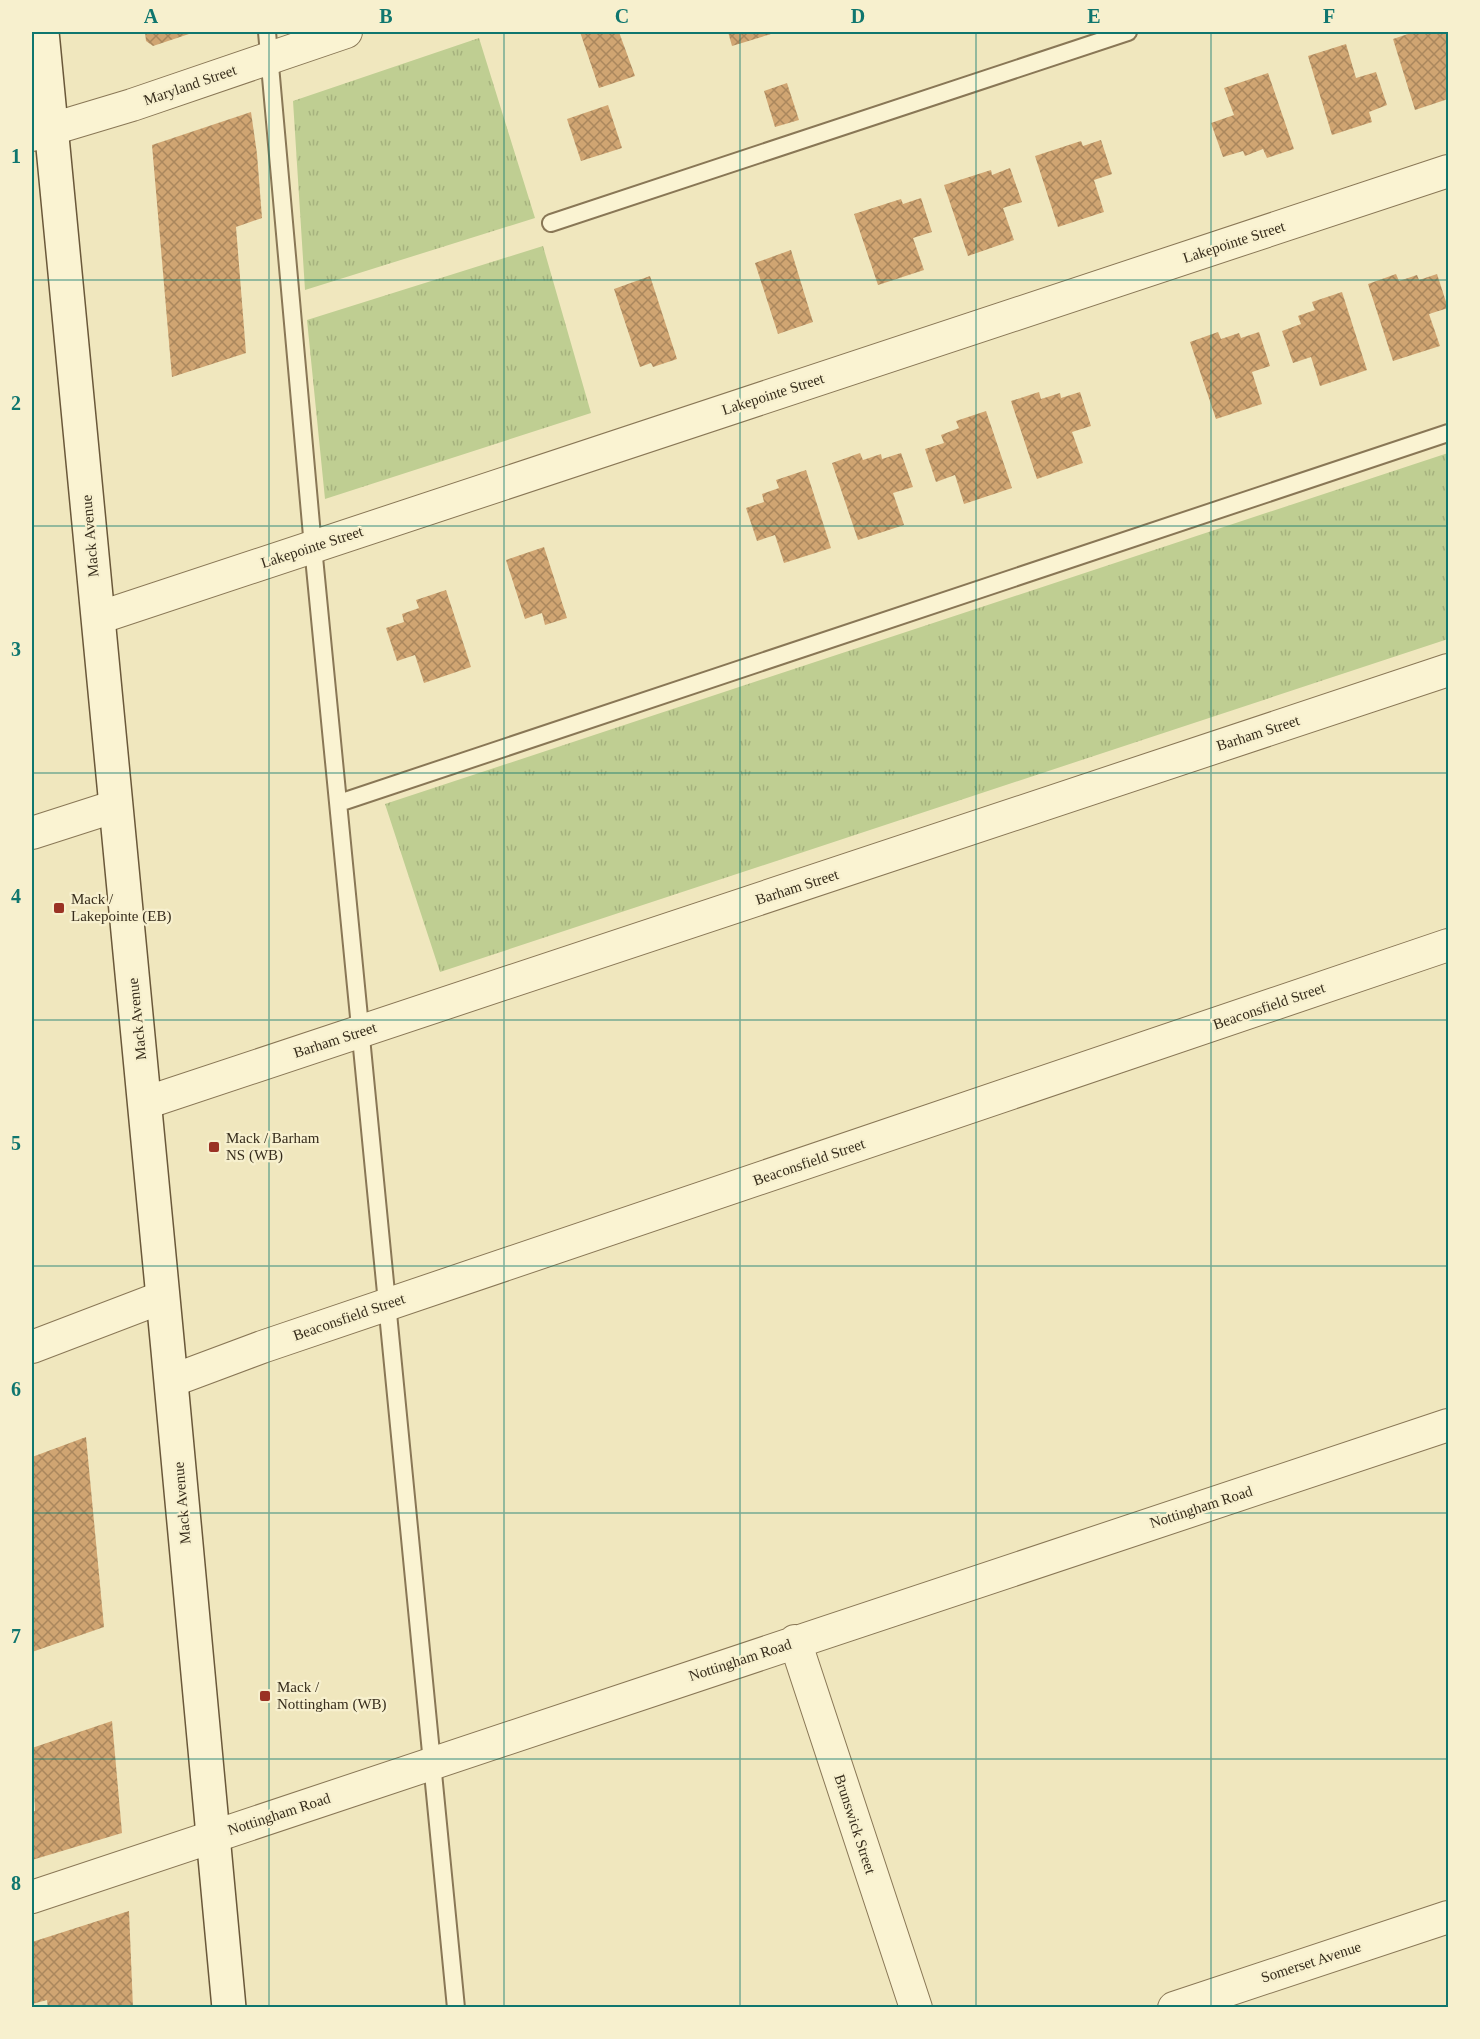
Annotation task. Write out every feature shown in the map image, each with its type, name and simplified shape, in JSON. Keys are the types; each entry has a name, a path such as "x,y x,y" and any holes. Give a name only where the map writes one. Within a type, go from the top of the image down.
{"main road":[{"name":"Mack Avenue","path":"42,32 42,132 98,618 229,2007"}],"street":[{"name":"Maryland Street","path":"42,132 132,105 268,45 346,32"},
{"name":"Lakepointe Street","path":"98,618 1449,171"},
{"name":"Barham Street","path":"145,1103 1449,670"},
{"path":"32,833 116,806"},
{"name":"Beaconsfield Street","path":"171,1382 262,1347 1449,945"},
{"path":"32,1347 163,1297"},
{"name":"Nottingham Road","path":"32,1897 1449,1425"},
{"name":"Brunswick Street","path":"795,1641 916,2007"},
{"name":"Somerset Avenue","path":"1174,2007 1449,1917"}],"lane":[{"path":"550,223 1128,32"},
{"path":"268,45 313,547 456,2007"},
{"path":"339,803 1449,433"}],"green space":[{"path":"479,38 535,218 305,290 293,101"},
{"path":"543,246 591,413 325,499 307,320"},
{"path":"1448,453 1448,639 440,972 385,804"}],"building":[{"path":"145,32 195,32 153,46 146,41"},
{"path":"580,32 619,32 635,76 599,88"},
{"path":"728,32 770,32 771,34 732,46"},
{"path":"1414,32 1448,32 1448,99 1415,110 1393,39"},
{"path":"1346,44 1356,78 1376,72 1387,105 1369,112 1372,122 1332,135 1308,56"},
{"path":"1268,73 1294,149 1267,158 1263,149 1245,156 1243,151 1223,157 1211,123 1234,115 1224,88"},
{"path":"787,83 799,120 775,127 764,91"},
{"path":"608,105 622,148 581,161 567,119"},
{"path":"251,112 262,218 236,227 246,353 172,377 152,145"},
{"path":"1101,140 1112,174 1094,180 1104,212 1058,227 1035,156 1081,141 1083,146"},
{"path":"1010,168 1022,202 1003,208 1014,240 968,256 944,185 991,170 992,175"},
{"path":"921,198 932,232 913,238 924,270 878,285 854,214 901,199 903,204"},
{"path":"791,250 813,322 778,334 755,263"},
{"path":"1396,274 1399,281 1417,275 1419,280 1437,274 1448,308 1429,314 1440,346 1393,361 1368,284"},
{"path":"650,276 677,359 653,367 651,363 640,367 614,289"},
{"path":"1342,292 1367,370 1320,386 1311,357 1293,363 1282,331 1301,324 1298,316 1315,310 1312,302"},
{"path":"1218,332 1221,339 1239,333 1241,338 1259,332 1270,366 1252,372 1262,404 1216,419 1190,342"},
{"path":"1039,392 1041,399 1060,393 1061,398 1080,392 1091,426 1072,432 1083,463 1037,479 1011,401"},
{"path":"986,411 1012,488 964,504 955,475 936,482 925,449 944,443 941,435 959,428 956,421"},
{"path":"860,453 863,460 881,454 882,459 901,453 913,487 893,493 904,525 858,540 832,463"},
{"path":"806,470 831,548 784,563 775,535 757,541 746,508 764,502 762,494 779,488 776,480"},
{"path":"544,547 567,618 545,625 542,613 525,619 506,560"},
{"path":"446,590 471,667 424,683 415,655 397,661 386,628 404,622 402,614 419,608 416,600"},
{"path":"86,1437 104,1627 32,1652 32,1457"},
{"path":"112,1721 122,1833 32,1860 32,1812 35,1811 32,1748"},
{"path":"129,1911 133,2008 48,2008 47,2000 32,2004 32,1942"}],"place":[{"name":"Mack / Lakepointe (EB)","path":"59,908"},
{"name":"Mack / Barham NS (WB)","path":"214,1147"},
{"name":"Mack / Nottingham (WB)","path":"265,1696"}]}
